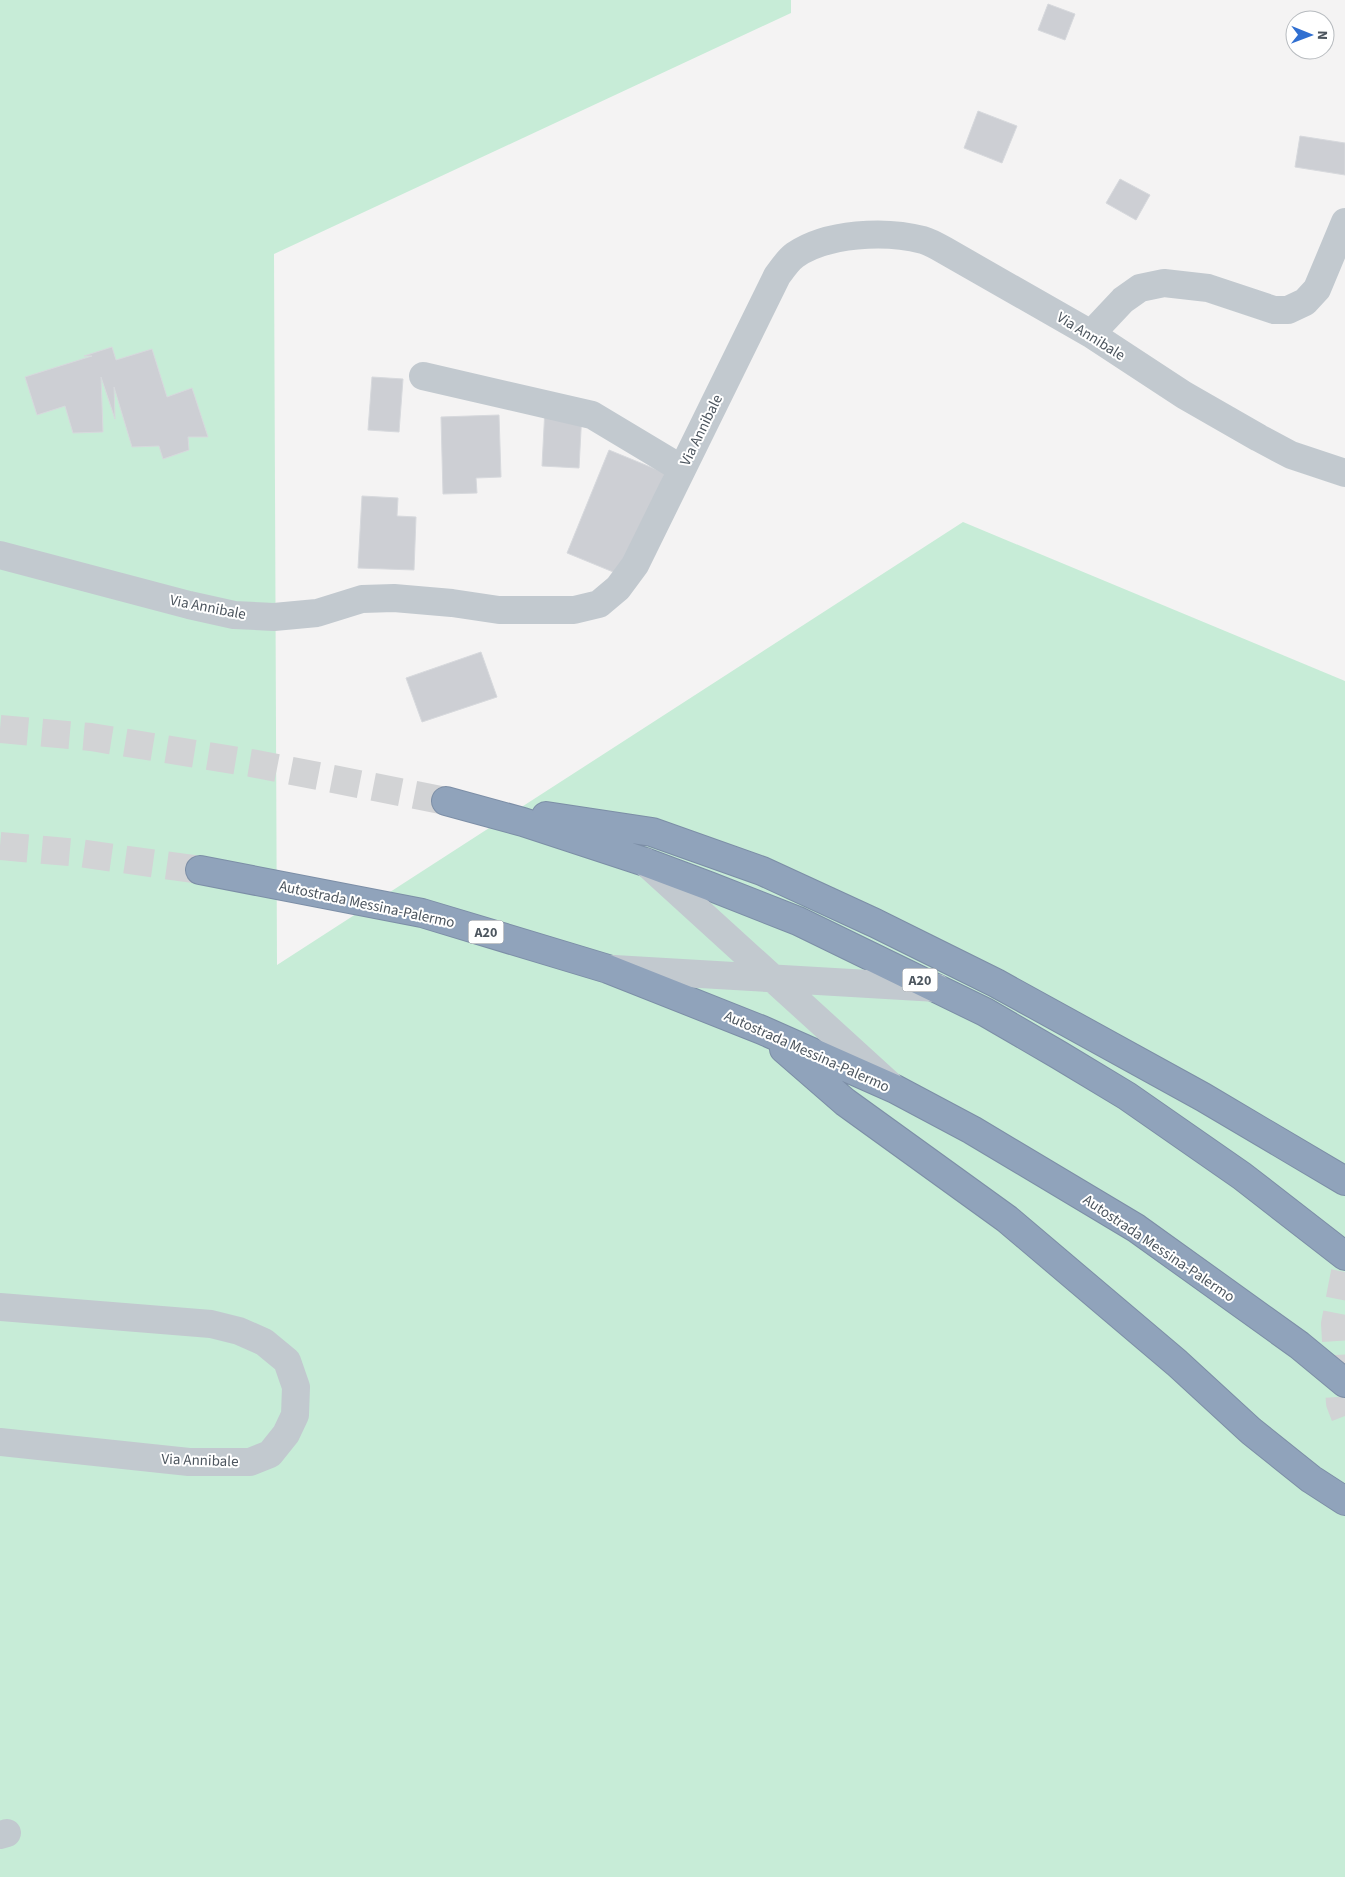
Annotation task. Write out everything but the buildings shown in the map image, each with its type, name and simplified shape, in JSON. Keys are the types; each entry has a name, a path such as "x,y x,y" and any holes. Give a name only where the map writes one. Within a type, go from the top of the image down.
{"highway":[{"name":"A20","path":"1345,1181 1204,1097 996,983 875,923 762,871 652,832 446,801 523,822 645,862 798,921 936,988 1002,1022 1127,1096 1242,1176 1345,1256"},
{"name":"Autostrada Messina-Palermo","path":"200,870 422,913 608,969 762,1030 894,1089 972,1130 1136,1228 1299,1345 1345,1383"},
{"path":"762,1030 845,1102 1007,1219 1177,1363 1251,1431 1311,1479 1345,1501"}],"street":[{"path":"1091,334 1123,300 1140,288 1164,283 1208,288 1274,310 1288,310 1305,302 1317,289 1345,222"},
{"name":"Via Annibale","path":"0,555 234,615 274,617 317,613 362,598 394,598 452,603 499,610 574,610 599,604 618,588 635,565 777,276 794,256 821,243 861,234 924,240 1091,334 1184,395 1259,438 1291,455 1345,473"},
{"path":"423,376 592,415 682,469"},
{"path":"645,862 894,1089"},
{"path":"608,969 936,988"},
{"name":"Via Annibale","path":"0,1307 211,1324 239,1331 264,1342 286,1361 296,1386 295,1415 286,1434 270,1454 250,1462 189,1462 0,1442"}],"green space":[{"path":"0,0 791,0 791,13 274,254 277,965 963,522 1345,681 1345,1877 0,1877"}],"tunnel":[{"path":"0,729 91,737 251,763 446,801"},
{"path":"0,846 79,853 200,870"},
{"path":"1345,1272 1335,1324 1340,1403 1345,1416"}]}
